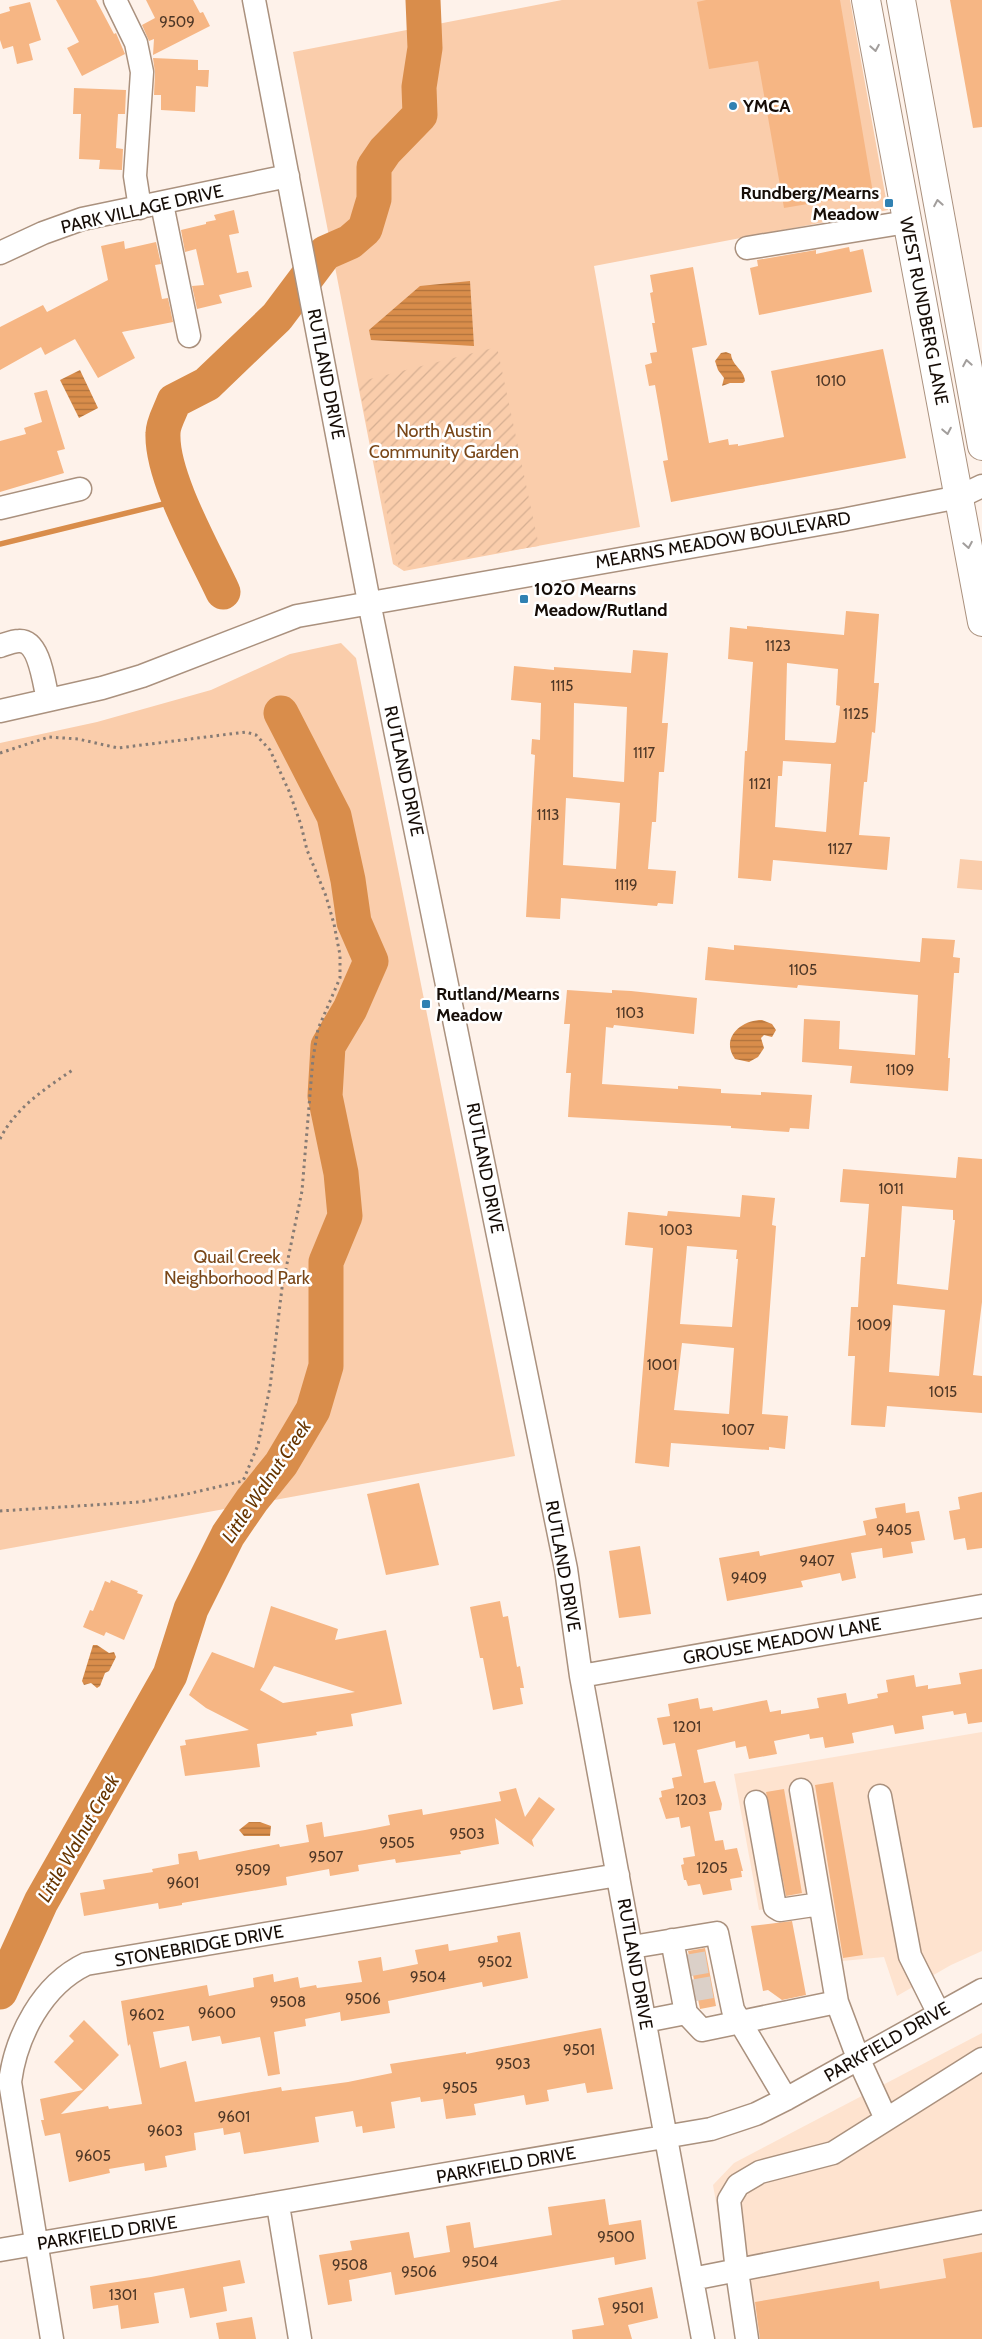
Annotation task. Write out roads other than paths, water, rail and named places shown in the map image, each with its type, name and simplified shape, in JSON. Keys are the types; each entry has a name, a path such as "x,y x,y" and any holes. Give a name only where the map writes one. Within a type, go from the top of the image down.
{"main road":[{"name":"WEST RUNDBERG LANE","path":"866,0 907,222 971,491 982,622"},
{"name":"WEST RUNDBERG LANE","path":"901,0 982,446"}],"street":[{"path":"114,0 136,43 142,72 135,176 140,208"},
{"name":"RUTLAND DRIVE","path":"254,0 369,602 560,1540 582,1676 703,2339"},
{"name":"PARK VILLAGE DRIVE","path":"0,254 43,233 82,219 162,204 288,176"},
{"path":"162,204 189,336"},
{"path":"747,248 907,222"},
{"path":"0,508 80,489"},
{"name":"MEARNS MEADOW BOULEVARD","path":"0,710 142,676 297,616 842,520 971,491"},
{"path":"0,646 20,640 30,645 37,654 48,700"},
{"name":"GROUSE MEADOW LANE","path":"582,1676 982,1606"},
{"path":"801,1790 837,2002 858,2058 886,2119"},
{"path":"880,1796 910,1956 938,2012"},
{"path":"756,1802 774,1907 780,1910 820,1904"},
{"name":"STONEBRIDGE DRIVE","path":"52,2339 10,2082 13,2059 20,2039 50,1992 73,1970 86,1964 618,1875"},
{"path":"632,1947 716,1933 715,1961 720,1985 786,2099"},
{"path":"672,1940 681,1967 686,1998 702,2030 837,2002"},
{"name":"PARKFIELD DRIVE","path":"0,2250 278,2205 667,2137 733,2123 786,2099 938,2012 982,1990"},
{"path":"645,2021 686,1998"},
{"path":"748,2339 736,2271 729,2200 738,2185 760,2172 833,2152 982,2059"},
{"path":"278,2205 300,2339"},
{"path":"692,2279 982,2222"}],"waterway":[{"name":"Little Walnut Creek","path":"223,592 176,492 164,451 163,429 174,401 207,384 277,317 325,253 350,242 365,229 374,199 374,167 385,151 420,115 419,87 425,48 423,0"},
{"path":"0,544 180,500"},
{"name":"Little Walnut Creek","path":"0,1992 41,1902 170,1675 191,1609 228,1535 252,1500 281,1464 313,1410 326,1366 326,1262 345,1216 341,1173 325,1096 328,1046 350,1009 371,961 354,922 348,880 334,816 281,713"}],"tunnel":[{"path":"685,1966 708,1962"},
{"path":"690,1991 713,1987"}],"place":[{"name":"YMCA","path":"733,106"},
{"name":"Rundberg/Mearns Meadow","path":"889,203"},
{"name":"1020 Mearns Meadow/Rutland","path":"524,599"},
{"name":"Rutland/Mearns Meadow","path":"426,1004"}],"park label":[{"name":"North Austin Community Garden","path":"444,441"},
{"name":"Quail Creek Neighborhood Park","path":"237,1267"}]}
